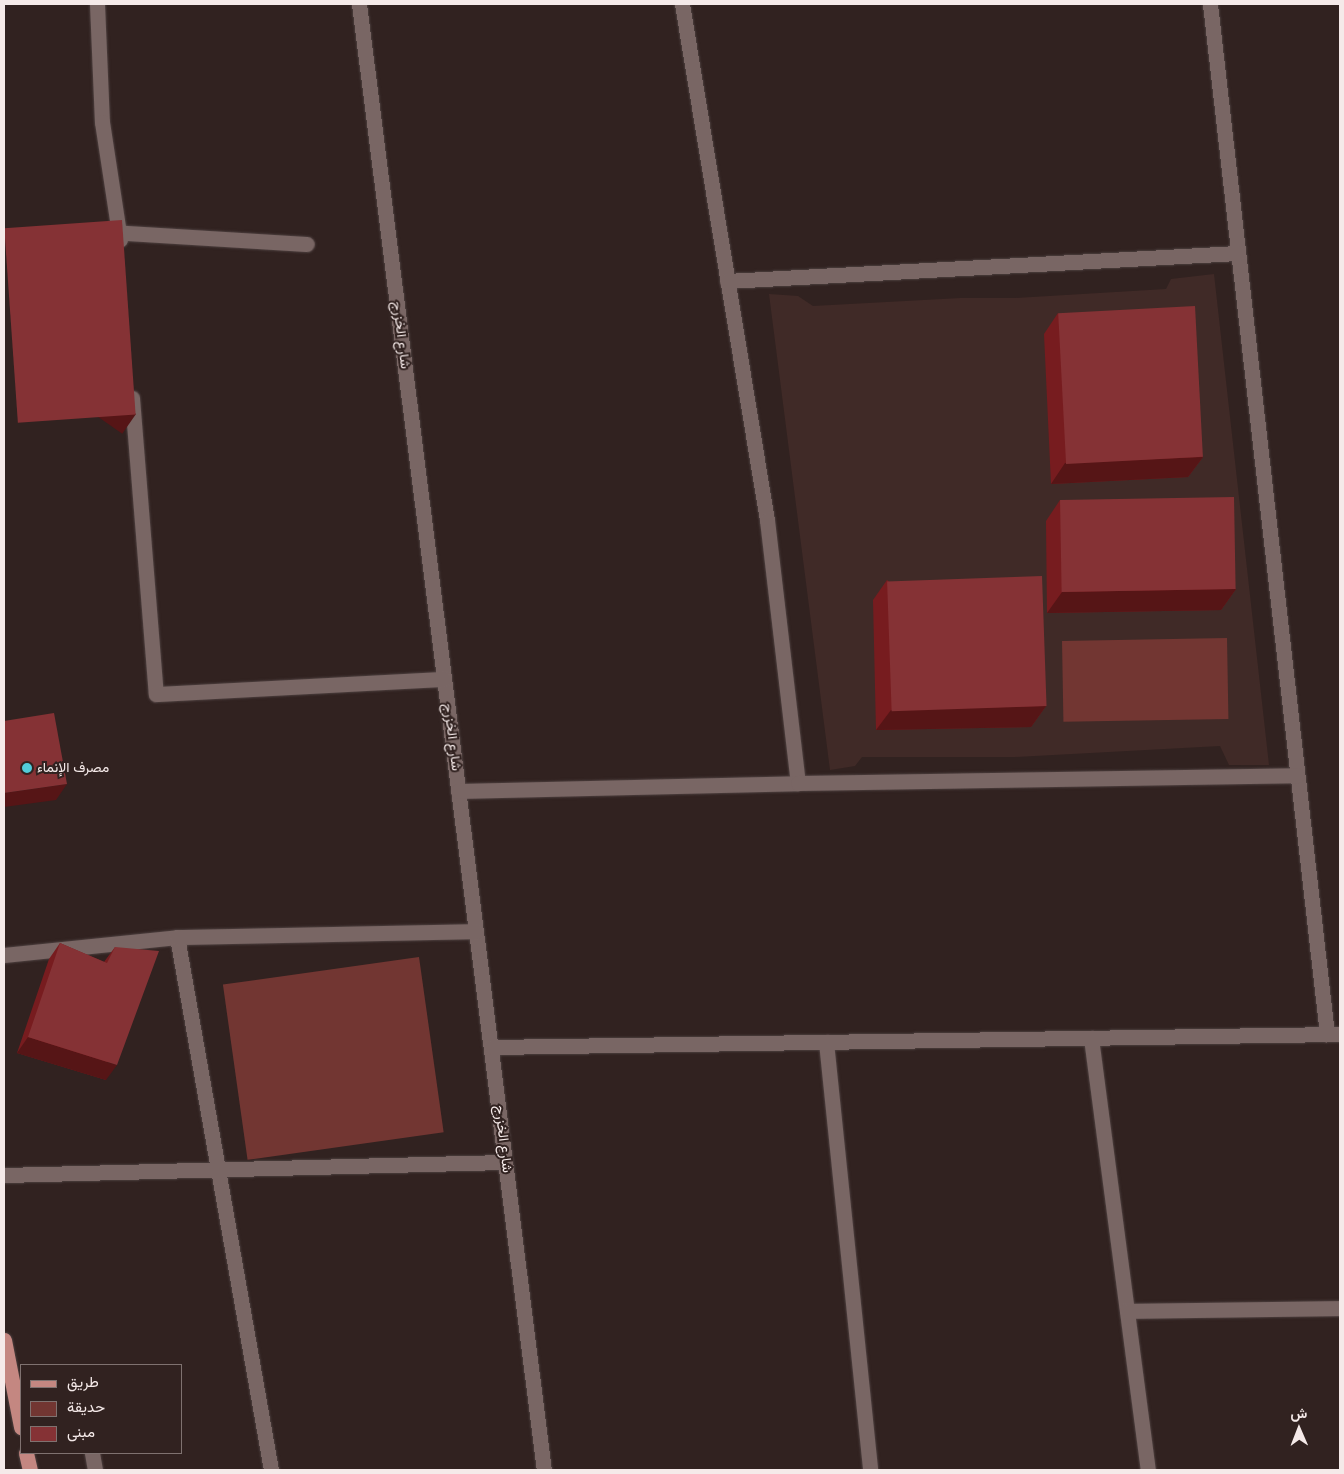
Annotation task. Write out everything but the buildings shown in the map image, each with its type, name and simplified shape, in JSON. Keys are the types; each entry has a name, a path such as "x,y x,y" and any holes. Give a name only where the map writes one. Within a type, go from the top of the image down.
{"main road":[{"path":"4,1340 18,1398 20,1417"},
{"path":"26,1454 30,1470"}],"street":[{"path":"97,4 102,122 119,232 120,252"},
{"name":"شارع الخزرج","path":"358,4 544,1470"},
{"path":"682,4 767,520 798,783"},
{"path":"491,1047 1333,1034 1297,775 1210,4"},
{"path":"100,233 119,232 307,244"},
{"path":"727,281 1238,253"},
{"path":"130,380 156,694 444,679"},
{"path":"458,791 798,783 1297,775"},
{"path":"4,955 176,937 476,931"},
{"path":"176,937 271,1470"},
{"path":"1091,1038 1148,1470"},
{"path":"826,1042 870,1470"},
{"path":"4,1174 505,1162"},
{"path":"1127,1311 1340,1308"},
{"path":"92,1454 95,1470"}],"shaded area":[{"path":"1214,274 1269,765 1229,765 1220,746 1015,757 862,757 855,766 830,770 769,294 798,296 813,306 961,298 1015,298 1166,289 1171,279"}],"green space":[{"path":"1227,638 1228,719 1063,722 1062,641"},
{"path":"419,957 444,1132 248,1160 223,985"}],"place":[{"name":"مصرف الإنماء","path":"27,768"}]}
